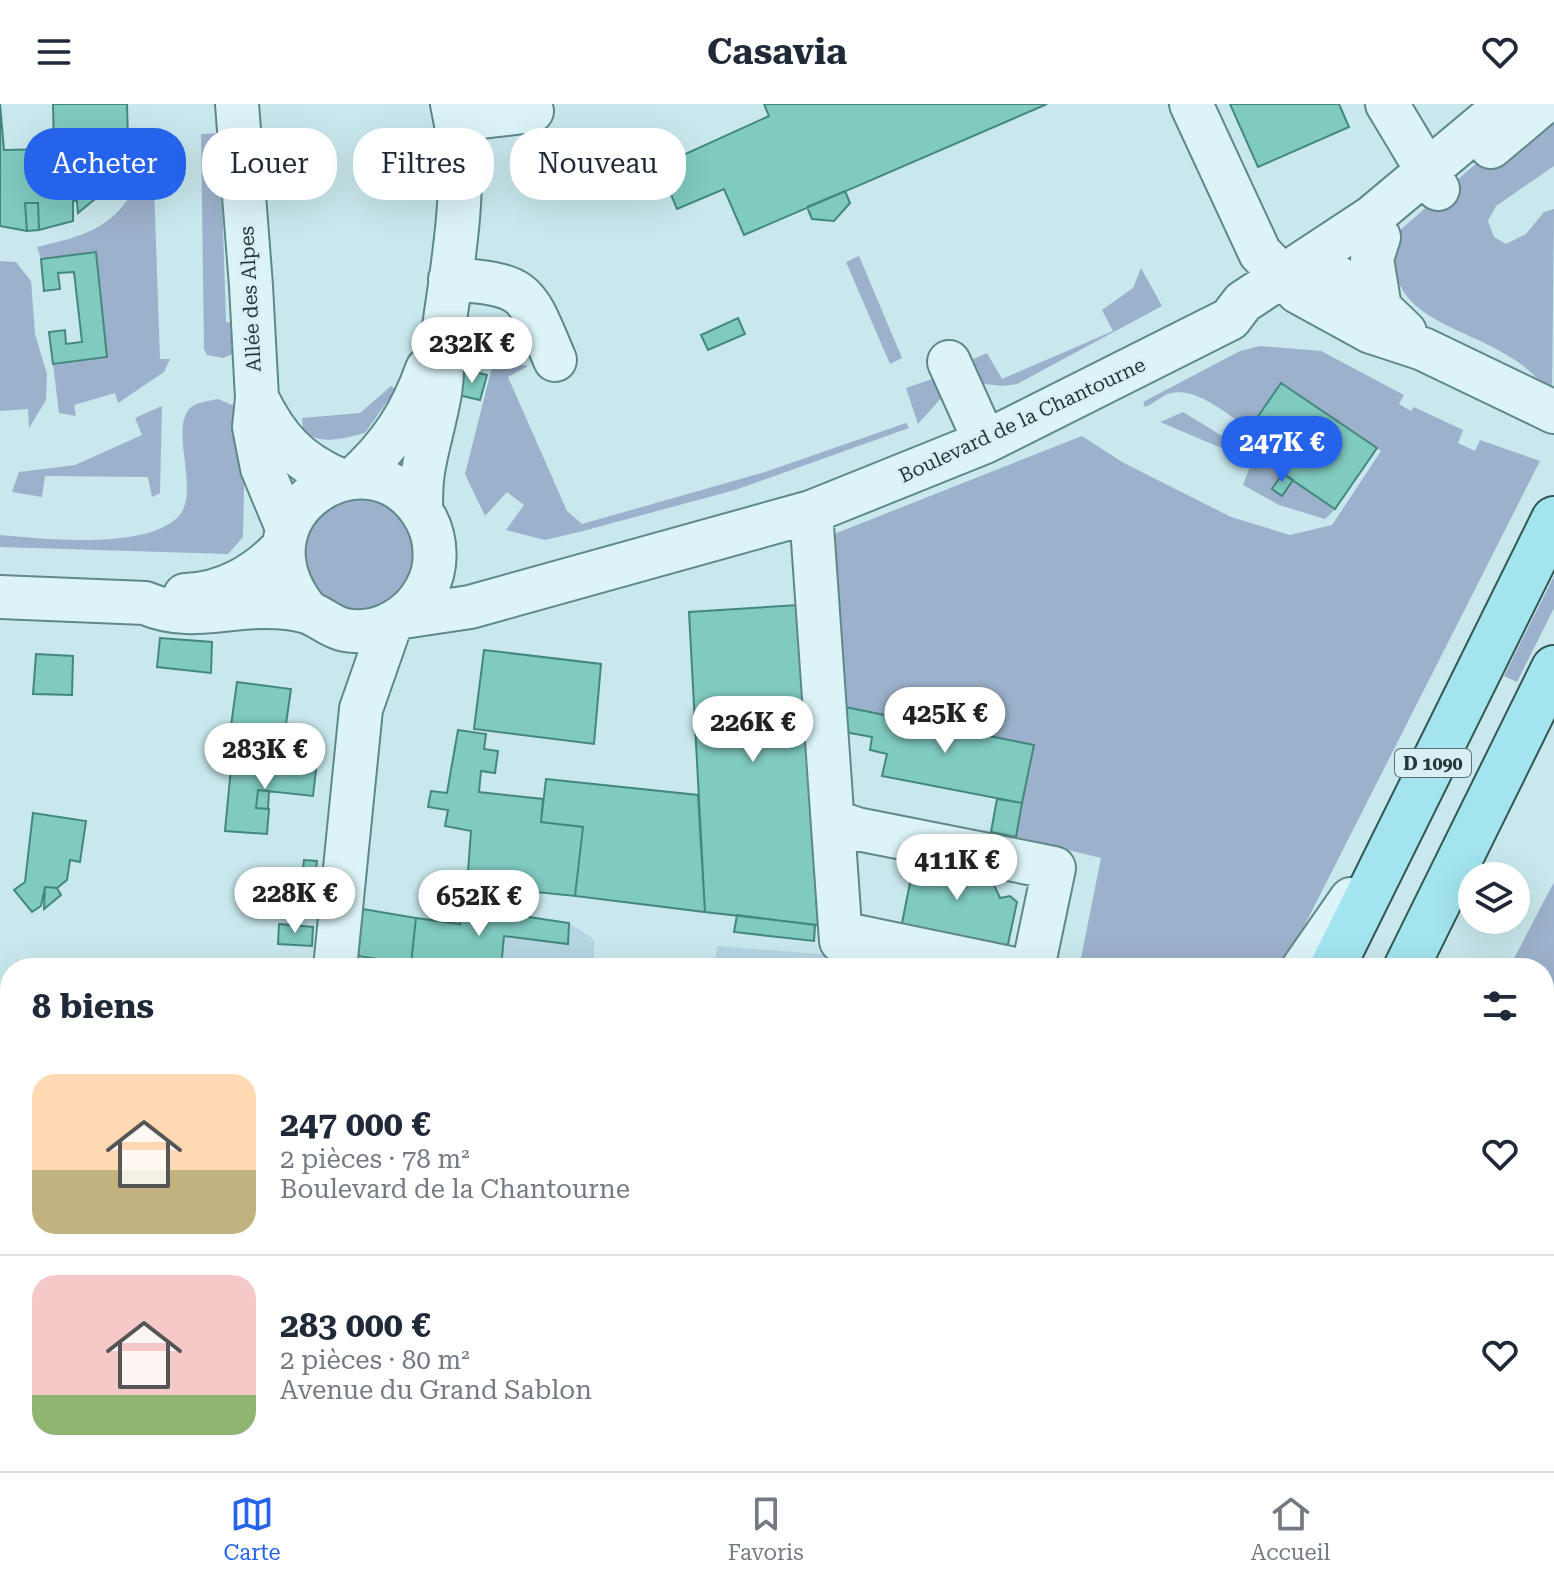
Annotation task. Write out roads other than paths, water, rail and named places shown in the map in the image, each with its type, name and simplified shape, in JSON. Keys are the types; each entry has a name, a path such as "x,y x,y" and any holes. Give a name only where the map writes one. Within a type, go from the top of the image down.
{"main road":[{"name":"D 1090","path":"1337,958 1554,519"},
{"name":"D 1090","path":"1411,958 1554,668"},
{"path":"1460,858 1554,689"}],"street":[{"name":"Allée des Alpes","path":"237,104 257,398 254,427 258,455 284,538"},
{"path":"1191,104 1231,212 1267,264 1380,308 1423,349"},
{"path":"1387,104 1433,180"},
{"name":"Boulevard de la Chantourne","path":"397,620 470,607 811,512 985,442 1230,319 1243,302 1304,279 1379,237 1507,104"},
{"name":"Boulevard de la Chantourne","path":"1304,279 1372,217 1433,180 1542,104"},
{"path":"421,510 423,469 444,368 441,349 459,210 454,112 532,111"},
{"path":"1379,237 1372,259 1380,308"},
{"path":"450,279 506,285 522,295 537,316 555,360"},
{"path":"1304,279 1371,332 1423,349 1554,412"},
{"path":"145,603 165,596 219,591 266,565 284,538 293,514 313,493 348,479 385,450 415,402 428,366 441,349"},
{"path":"949,362 985,442"},
{"name":"Allée des Alpes","path":"257,398 276,436 302,462 348,479"},
{"path":"336,958 361,709 397,620 428,586 434,564 430,527 421,510 399,489 370,479 348,479"},
{"path":"811,512 841,937 955,958"},
{"path":"284,538 288,583 319,618 354,675 361,709"},
{"name":"Boulevard de la Chantourne","path":"434,564 461,583 533,588"},
{"path":"0,597 145,603 166,612 201,615 263,607 366,631 397,620"},
{"path":"833,821 1054,868 1035,958"},
{"path":"1310,958 1404,823"}]}
